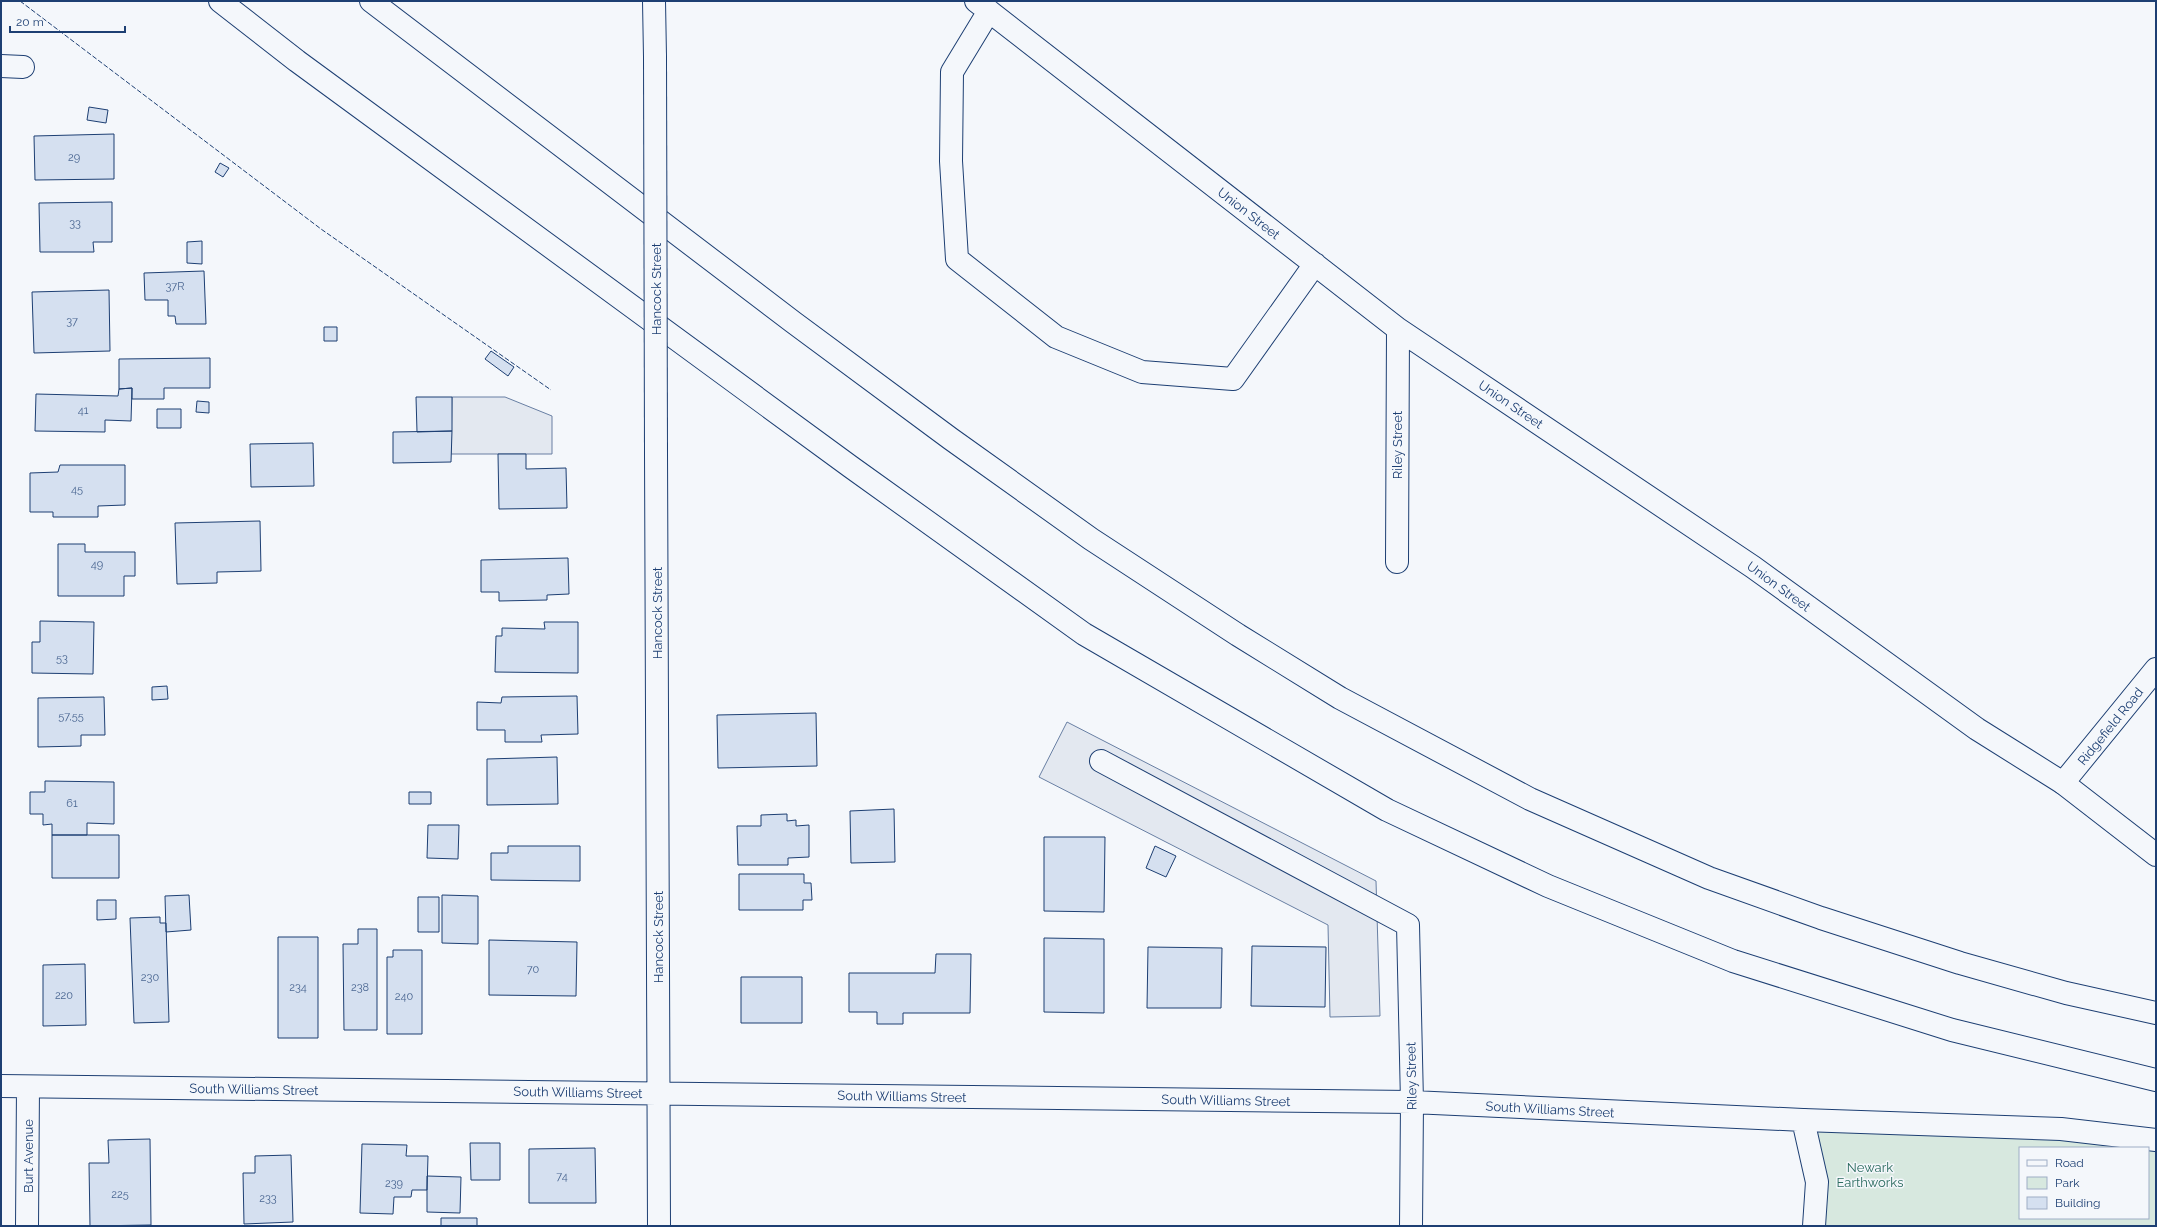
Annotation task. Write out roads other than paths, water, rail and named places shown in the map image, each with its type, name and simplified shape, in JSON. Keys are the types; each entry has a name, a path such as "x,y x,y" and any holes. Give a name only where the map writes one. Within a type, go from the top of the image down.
{"main road":[{"path":"220,1 297,61 851,467 1084,634 1387,810 1548,886 1733,961 1952,1030 2126,1074 2156,1080"},
{"path":"371,1 787,317 951,439 1091,539 1238,636 1340,698 1530,799 1709,878 1821,918 1960,963 2066,993 2156,1013"},
{"name":"Hancock Street","path":"654,1 659,1226"},
{"path":"982,6 952,72 951,161 957,259 1056,337 1142,372 1233,379 1315,264"},
{"name":"Union Street","path":"982,6 1398,329 1753,567 1977,730 2063,783 2156,855"},
{"path":"1,66 23,67"},
{"name":"Riley Street","path":"1397,562 1398,329"},
{"name":"Ridgefield Road","path":"2063,783 2156,669"},
{"name":"Riley Street","path":"1101,761 1408,925 1412,1102 1411,1226"},
{"name":"South Williams Street","path":"1,1086 1412,1102 1803,1120 2061,1129 2156,1140"},
{"name":"Burt Avenue","path":"28,1087 28,1226"},
{"path":"1803,1120 1817,1182 1814,1226"}],"park label":[{"name":"Newark Earthworks","path":"1870,1174"}]}
